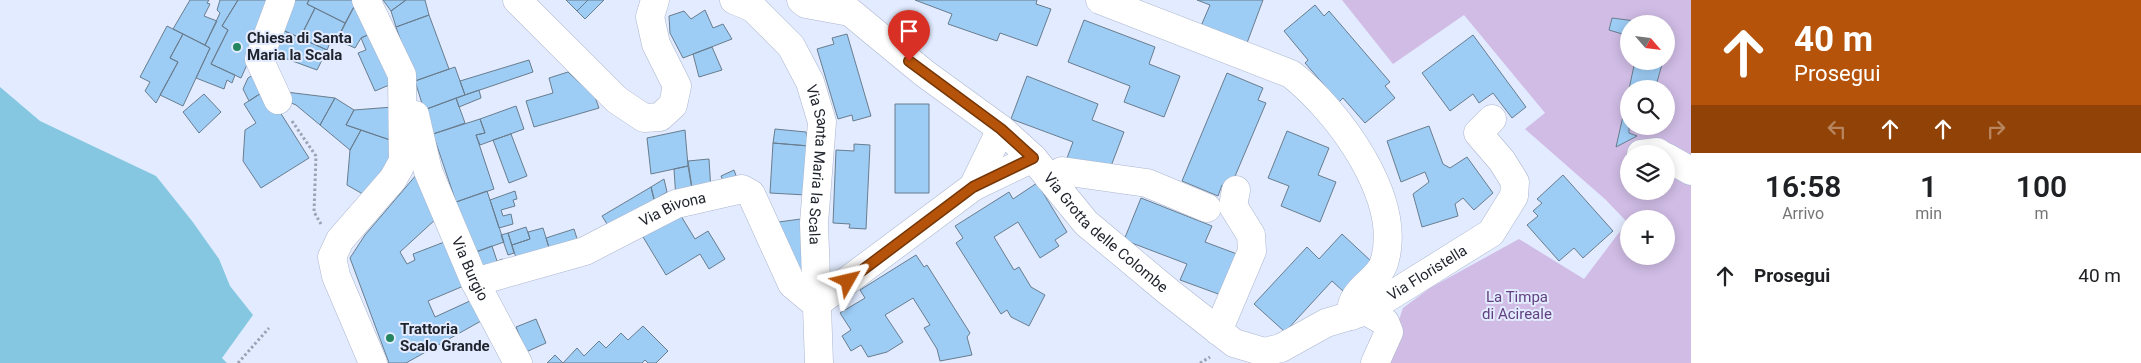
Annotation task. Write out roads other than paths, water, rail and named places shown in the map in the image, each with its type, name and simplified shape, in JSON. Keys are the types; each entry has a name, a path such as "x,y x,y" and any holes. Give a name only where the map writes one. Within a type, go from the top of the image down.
{"street":[{"name":"Via Burgio","path":"366,0 402,75 413,109 428,171 475,282 518,363"},
{"path":"517,0 617,100 644,118 660,117 673,105 677,86 656,44 650,17 655,0"},
{"name":"Via Santa Maria la Scala","path":"734,0 753,8 791,46 810,82 822,122 814,223 819,363"},
{"name":"Via Grotta delle Colombe","path":"800,0 806,4 850,12 924,74 1001,129 1041,168 1086,222 1226,337"},
{"path":"1100,0 1291,74 1312,90 1334,118 1366,166 1385,208 1387,240 1384,265 1356,296 1351,309 1359,314 1385,322 1389,332 1375,363"},
{"path":"278,100 259,59 281,1"},
{"path":"373,363 336,276 332,257 340,240 393,179 403,161 402,75"},
{"name":"Via Floristella","path":"1226,337 1264,352 1281,348 1326,324 1359,314 1490,233 1514,196 1515,182 1502,161 1478,132 1492,119"},
{"path":"973,187 1001,129"},
{"path":"1675,162 1691,171"},
{"path":"816,304 973,187 1041,168 1147,183 1207,208"},
{"name":"Via Bivona","path":"475,282 585,251 676,204 742,189 751,194 792,284 816,304"},
{"path":"1226,337 1252,251 1250,235 1233,206 1236,190"}],"water":[{"path":"0,87 40,121 156,176 219,259 230,286 253,315 222,358 227,363 0,363"}],"place":[{"name":"Chiesa di Santa Maria la Scala","path":"237,47"},
{"name":"Trattoria Scalo Grande","path":"390,338"}],"park label":[{"name":"La Timpa di Acireale","path":"1517,306"}]}
